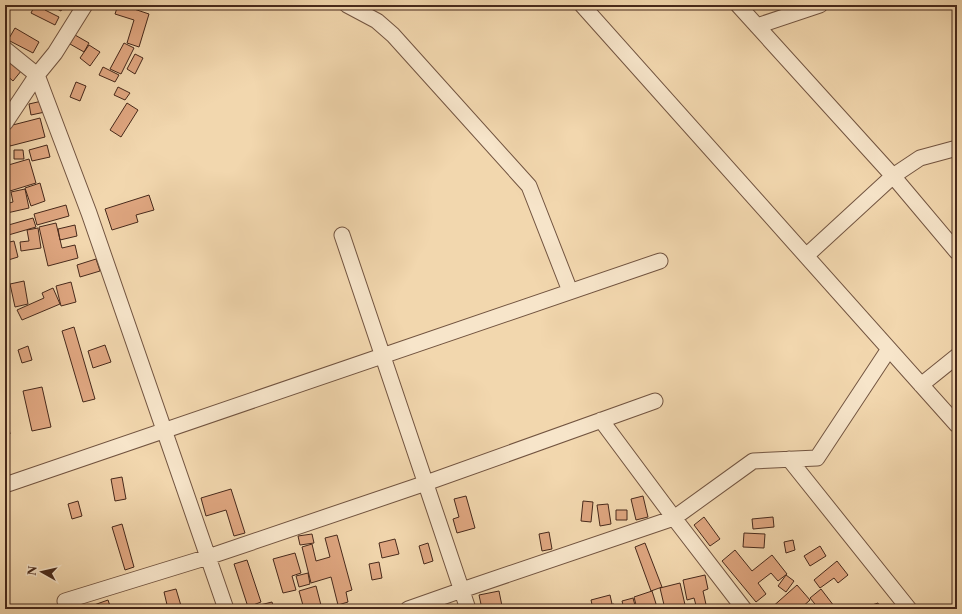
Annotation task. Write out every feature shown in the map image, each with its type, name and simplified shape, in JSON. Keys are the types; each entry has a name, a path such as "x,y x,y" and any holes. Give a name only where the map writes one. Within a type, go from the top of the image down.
{"street":[{"path":"5,123 37,75 55,53 85,5"},
{"path":"347,5 377,21 393,35 530,186 570,291"},
{"path":"582,5 957,425"},
{"path":"738,5 893,176 957,252"},
{"path":"757,26 820,5"},
{"path":"5,49 37,75 89,213 226,609"},
{"path":"806,256 893,176 920,158 957,148"},
{"path":"342,235 468,609"},
{"path":"5,485 660,260"},
{"path":"408,609 674,518 753,461 818,458 889,349"},
{"path":"921,385 957,356"},
{"path":"65,601 208,557 654,401"},
{"path":"601,420 744,609"},
{"path":"789,459 909,609"}],"building":[{"path":"35,5 48,6 45,10 59,17 55,25 31,13"},
{"path":"51,5 64,5 61,11"},
{"path":"118,5 149,14 139,47 127,43 134,20 115,14"},
{"path":"15,28 39,42 33,53 8,40"},
{"path":"75,35 89,43 84,52 70,44"},
{"path":"124,43 134,48 121,74 110,69"},
{"path":"89,45 100,52 90,66 80,58"},
{"path":"135,54 143,58 135,74 127,69"},
{"path":"14,56 26,65 13,81 5,74 5,67"},
{"path":"103,67 119,75 115,82 99,75"},
{"path":"76,82 86,86 80,101 70,97"},
{"path":"118,87 130,93 125,100 114,95"},
{"path":"42,101 45,112 31,115 29,104"},
{"path":"127,103 138,110 121,137 110,130"},
{"path":"40,118 45,137 10,146 5,127"},
{"path":"47,145 50,157 32,161 29,150"},
{"path":"14,150 23,150 24,159 14,159"},
{"path":"29,159 36,183 10,191 5,174 5,166"},
{"path":"40,183 45,201 31,206 25,188"},
{"path":"25,189 29,208 7,213 5,204 13,202 11,192"},
{"path":"149,195 154,210 136,215 138,222 112,230 105,209"},
{"path":"66,205 69,216 37,225 34,214"},
{"path":"33,218 36,227 5,236 5,226"},
{"path":"56,223 62,248 75,245 78,258 48,266 39,227"},
{"path":"75,225 77,236 60,240 58,229"},
{"path":"38,228 41,248 21,251 20,242 29,241 27,230"},
{"path":"14,241 18,257 5,261 5,243"},
{"path":"96,259 100,271 80,277 77,265"},
{"path":"24,281 28,304 15,307 10,284"},
{"path":"71,282 76,302 61,306 56,286"},
{"path":"53,288 60,304 22,320 17,310 44,298 42,293"},
{"path":"74,327 95,399 83,402 62,331"},
{"path":"105,345 111,362 93,368 88,351"},
{"path":"28,346 32,360 22,363 18,350"},
{"path":"42,387 51,427 32,431 23,391"},
{"path":"5,406 10,434 5,435"},
{"path":"122,477 126,499 115,501 111,479"},
{"path":"231,489 245,533 234,536 226,510 206,516 201,498"},
{"path":"466,496 475,528 457,533 453,519 459,517 454,499"},
{"path":"643,496 648,517 636,520 631,499"},
{"path":"78,501 82,516 72,519 68,504"},
{"path":"583,501 593,502 591,522 581,521"},
{"path":"608,504 611,524 600,526 597,505"},
{"path":"616,510 627,510 627,520 616,520"},
{"path":"704,517 720,539 710,546 694,525"},
{"path":"773,517 774,527 753,529 752,519"},
{"path":"122,524 134,567 125,570 112,527"},
{"path":"549,532 552,549 542,551 539,534"},
{"path":"744,533 765,534 764,548 743,547"},
{"path":"312,534 314,543 300,545 298,536"},
{"path":"337,535 352,590 346,592 348,602 338,605 331,577 311,583 302,547 312,544 316,561 330,557 325,538"},
{"path":"395,539 399,554 382,558 379,543"},
{"path":"793,540 795,550 786,553 784,542"},
{"path":"428,543 433,561 424,564 419,546"},
{"path":"645,543 662,587 651,591 635,547"},
{"path":"820,546 826,556 810,566 804,556"},
{"path":"735,550 752,571 772,555 787,574 778,581 771,573 758,583 766,594 756,602 722,561"},
{"path":"295,553 301,573 292,576 296,590 283,593 273,559"},
{"path":"247,560 261,602 248,607 234,564"},
{"path":"837,561 848,575 838,583 834,578 820,588 814,580"},
{"path":"379,562 382,578 372,580 369,564"},
{"path":"308,573 310,584 299,587 296,576"},
{"path":"705,575 708,589 703,591 707,609 697,609 694,598 687,600 683,580"},
{"path":"786,575 794,581 786,592 778,586"},
{"path":"680,583 686,609 665,609 660,588"},
{"path":"797,585 810,600 800,609 770,609"},
{"path":"316,586 322,609 304,609 299,591"},
{"path":"176,589 182,609 168,609 164,592"},
{"path":"821,589 834,606 830,609 819,609 810,598"},
{"path":"499,591 502,606 482,609 479,595"},
{"path":"652,591 657,607 651,609 637,609 634,597"},
{"path":"610,595 612,604 593,609 591,600"},
{"path":"633,598 636,609 624,609 622,601"},
{"path":"108,600 111,609 96,609 94,605"},
{"path":"272,602 274,609 244,609"},
{"path":"878,603 880,609 870,609 869,606"},
{"path":"614,604 616,609 604,609 604,606"}]}
